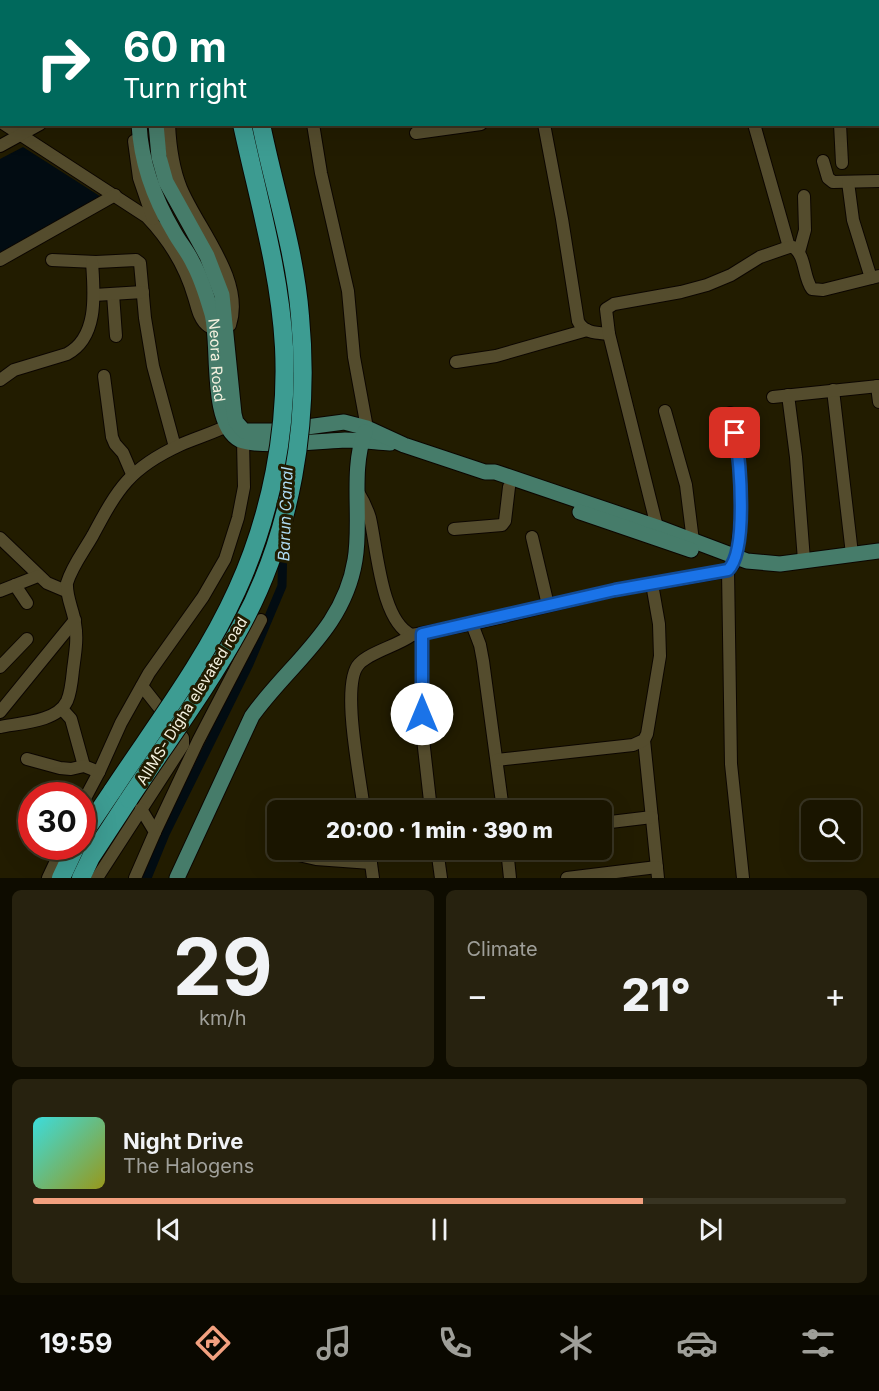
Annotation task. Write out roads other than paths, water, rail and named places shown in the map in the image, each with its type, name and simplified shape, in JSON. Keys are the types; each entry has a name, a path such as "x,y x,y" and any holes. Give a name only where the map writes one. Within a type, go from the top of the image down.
{"highway":[{"name":"AIIMS- Digha elevated road","path":"96,815 188,677 237,590 262,524 277,461 285,379 281,317 274,269 242,126"},
{"name":"AIIMS- Digha elevated road","path":"81,878 91,857 135,804 241,627 270,564 290,498 302,415 304,382 300,315 295,276 261,126"},
{"path":"60,878 69,860"}],"main road":[{"name":"Neora Road","path":"139,126 143,158 151,184 173,231 193,262 220,323"},
{"name":"Neora Road","path":"156,126 159,157 166,182 216,276 222,295 220,323"},
{"path":"177,878 252,716 335,618 352,578 356,560 359,436 345,422 276,437 260,444 238,439 231,424 220,323"},
{"path":"231,424 244,431 276,437 359,436 404,445 485,472 495,472 657,527 693,541 732,564 780,564 879,551"},
{"path":"485,472 492,480 509,487 732,564 759,571 779,571 879,558"}],"street":[{"path":"6,126 138,209 172,247 186,272 204,322 230,325 233,316 230,286 225,270 193,216 180,186 174,164 169,126"},
{"path":"0,146 36,126"},
{"path":"132,126 139,178 155,226"},
{"path":"313,126 321,173 348,291 359,436"},
{"path":"416,133 467,126"},
{"path":"544,126 578,321 580,326 587,330 609,334"},
{"path":"755,126 794,250 812,289 823,290 875,277 853,220 848,182"},
{"path":"840,126 842,163"},
{"path":"823,161 830,180 879,181"},
{"path":"0,260 114,195"},
{"path":"794,250 805,230 804,196"},
{"path":"657,527 605,313 609,306 707,285 731,275 766,254 794,250"},
{"path":"52,260 92,262 132,259 139,261 153,366 176,447"},
{"path":"0,380 14,370 73,351 82,340 90,322 94,295 92,262"},
{"path":"94,295 143,292"},
{"path":"113,294 116,336"},
{"path":"456,362 496,356 587,330"},
{"path":"104,376 112,437 123,453 132,474"},
{"path":"774,396 878,386 879,402"},
{"path":"833,390 852,554"},
{"path":"788,395 796,458 804,560"},
{"path":"665,411 686,485 693,541"},
{"path":"730,413 741,475 740,519 732,564 731,764 743,878"},
{"path":"2,720 45,717 62,709 69,696 76,643 75,620 66,591 69,576 120,489 144,464 176,447 231,424"},
{"path":"94,782 121,723 142,686 203,597 225,559 238,518 244,487 243,441"},
{"path":"454,529 502,525 505,521 509,487"},
{"path":"357,491 369,515 390,609 400,627 417,635"},
{"path":"532,537 548,605"},
{"path":"1,540 38,576 53,587 66,591"},
{"path":"363,800 352,717 352,680 360,662 417,635 615,590 652,584 732,564"},
{"path":"0,591 38,576"},
{"path":"497,760 633,745 644,740 647,735 660,656 659,624 652,584"},
{"path":"15,585 27,603"},
{"path":"2,720 75,620"},
{"path":"135,878 198,741 261,620"},
{"path":"472,624 481,653 502,800"},
{"path":"417,635 423,738 430,800"},
{"path":"0,667 27,639"},
{"path":"97,878 135,804 183,745 183,738 142,686"},
{"path":"62,709 71,720 84,766"},
{"path":"567,878 657,872 644,740"},
{"path":"27,759 60,768 71,769 84,766 99,772"},
{"path":"135,804 155,832"},
{"path":"612,821 652,817"},
{"path":"48,878 56,860"},
{"path":"330,860 371,863"},
{"path":"371,860 373,878"},
{"path":"439,860 441,878"},
{"path":"508,860 510,878"}],"waterway":[{"name":"Barun Canal","path":"147,878 165,834 249,664 282,586 283,541"}]}
